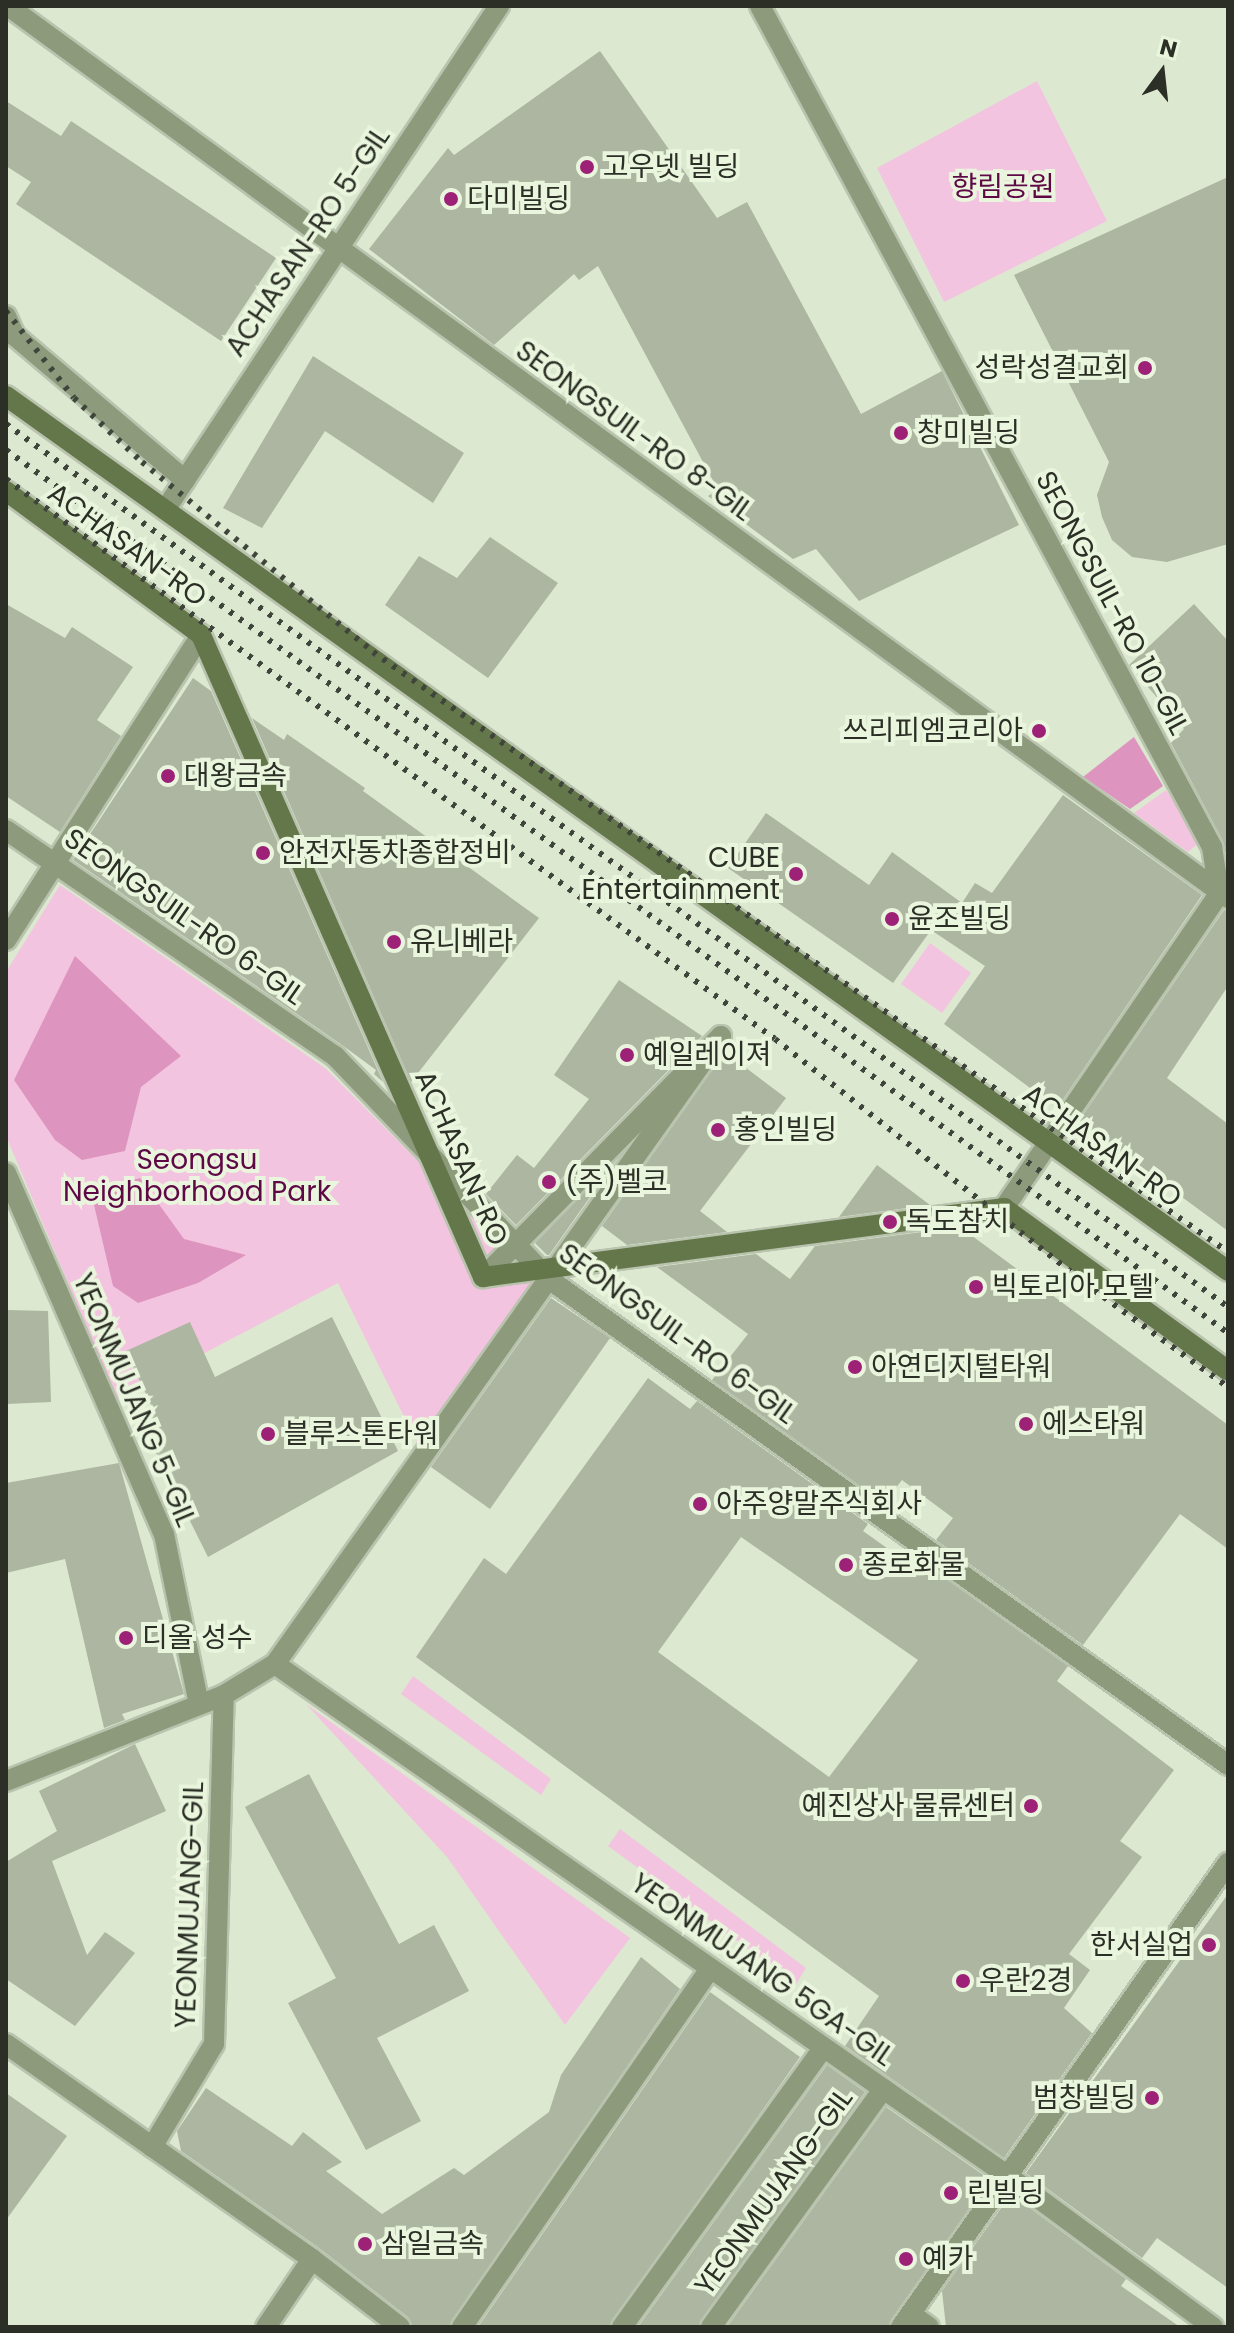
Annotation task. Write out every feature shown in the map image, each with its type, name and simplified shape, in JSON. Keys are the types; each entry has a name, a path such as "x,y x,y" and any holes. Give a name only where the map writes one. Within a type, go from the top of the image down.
{"main road":[{"name":"ACHASAN-RO","path":"6,396 1228,1271"},
{"name":"ACHASAN-RO","path":"6,491 201,635 483,1277 1004,1208"},
{"path":"1004,1208 1228,1371"}],"street":[{"name":"SEONGSUIL-RO 8-GIL","path":"8,6 337,249 1225,890"},
{"name":"ACHASAN-RO 5-GIL","path":"165,510 499,6"},
{"name":"SEONGSUIL-RO 10-GIL","path":"760,6 1212,847 1225,890"},
{"path":"6,316 15,336 185,480"},
{"path":"6,940 201,635"},
{"name":"SEONGSUIL-RO 6-GIL","path":"6,830 335,1056 549,1279 1228,1765"},
{"path":"1004,1208 1225,890"},
{"path":"6,1781 224,1695 275,1664 721,1036 483,1277"},
{"name":"YEONMUJANG 5-GIL","path":"6,1173 164,1534 199,1704"},
{"name":"YEONMUJANG 5GA-GIL","path":"275,1664 1008,2176 1213,2327"},
{"name":"YEONMUJANG-GIL","path":"152,2147 214,2044 224,1695"},
{"path":"929,2327 906,2320 1228,1863"},
{"path":"462,2327 710,1969"},
{"path":"6,2044 312,2259 400,2327"},
{"name":"YEONMUJANG-GIL","path":"622,2327 823,2048"},
{"name":"YEONMUJANG-GIL","path":"711,2327 883,2089"},
{"path":"266,2327 312,2259"}],"green space":[{"name":"향림공원","path":"1037,81 1107,221 944,302 877,168"},
{"path":"1166,790 1201,841 1188,852 1134,813"},
{"name":"Seongsu Neighborhood Park","path":"60,885 325,1068 535,1278 419,1447 338,1283 117,1399 6,1136 6,972"},
{"path":"930,943 971,973 942,1013 901,984"},
{"path":"413,1676 551,1779 541,1795 401,1694"},
{"path":"306,1704 630,1938 565,2025 447,1857"},
{"path":"620,1829 806,1968 796,1984 608,1846"}],"shaded area":[{"path":"1134,737 1163,786 1130,809 1083,777"},
{"path":"75,956 181,1056 141,1087 125,1151 82,1160 55,1140 14,1080"},
{"path":"140,1178 184,1239 246,1255 198,1283 138,1303 113,1286 91,1192"}],"building":[{"path":"600,51 717,218 747,202 861,414 942,371 1019,525 859,601 816,549 793,559 708,496 718,490 598,266 579,280 574,274 494,345 369,249 448,148 454,155"},
{"path":"6,101 61,136 71,121 276,258 221,341 16,204 31,182 6,166"},
{"name":"성락성결교회","path":"1228,177 1228,544 1167,562 1132,557 1112,540 1102,517 1097,495 1109,462 1014,275"},
{"path":"313,356 464,453 433,503 325,431 262,528 223,508"},
{"path":"490,537 558,583 488,678 385,605 419,556 457,578"},
{"path":"6,604 65,638 72,627 133,667 97,720 121,736 60,832 6,796"},
{"path":"1194,604 1228,641 1228,864 1223,841 1171,743 1184,729 1129,665"},
{"path":"193,678 211,691 383,1082 374,1074 376,1070 342,1045 73,860"},
{"name":"유니베라","path":"252,718 284,740 287,734 365,788 363,791 539,918 411,1082"},
{"path":"1063,795 1202,895 1057,1108 944,1024 985,966 931,930 893,983 728,868 766,813 869,885 892,852 962,903 975,883 992,893"},
{"path":"1224,910 1228,911 1228,986 1167,1078 1228,1124 1228,1231 1079,1121"},
{"name":"예일레이져","path":"619,980 702,1036 516,1225 486,1194 517,1155 534,1168 589,1099 554,1075"},
{"name":"홍인빌딩","path":"725,1052 786,1098 700,1211 727,1232 627,1245 602,1226"},
{"path":"617,1159 549,1255 547,1255 535,1243"},
{"path":"877,1165 930,1205 839,1217"},
{"path":"960,1227 1228,1425 1228,1549 1180,1514 1083,1645 936,1540 953,1518 902,1480 884,1503 712,1380 748,1334 657,1267 756,1254 790,1279 815,1246"},
{"path":"551,1298 610,1338 490,1509 431,1467"},
{"path":"6,1310 48,1311 51,1402 6,1404"},
{"name":"블루스톤타워","path":"332,1317 398,1451 208,1557 138,1417 153,1409 126,1351 190,1322 215,1377"},
{"path":"648,1378 690,1409 697,1401 868,1524 863,1531 915,1568 921,1561 1068,1666 1057,1681 1174,1770 1120,1841 1142,1857 1069,1954 1090,1970 1064,2008 1092,2033 1004,2158 845,2046 879,1996 416,1657 484,1558 506,1574","holes":["741,1537 918,1660 829,1777 658,1652"]},
{"path":"119,1463 184,1694 122,1714 125,1720 104,1728 65,1559 6,1573 6,1483"},
{"path":"135,1744 166,1811 52,1861 87,1955 105,1932 135,1953 75,2026 6,1979 6,1862 57,1831 39,1791"},
{"path":"309,1774 399,1944 434,1925 469,1991 377,2038 421,2121 366,2150 288,2003 336,1978 245,1807"},
{"name":"범창빌딩","path":"1228,1894 1228,2288 1157,2238 1142,2258 1026,2173"},
{"path":"641,1957 680,1989 449,2327 413,2327 408,2317 319,2248 181,2151 177,2131 206,2088 292,2146 303,2132 342,2162 326,2171 382,2214 454,2168 464,2175 549,2112 561,2075"},
{"path":"710,1992 800,2057 609,2327 478,2327"},
{"path":"827,2065 865,2092 698,2327 638,2327"},
{"path":"6,2093 67,2136 6,2220"},
{"path":"886,2107 989,2179 888,2327 727,2327"},
{"path":"1011,2194 1126,2279 1121,2286 1180,2327 946,2327 942,2291"}],"railway":[{"path":"6,311 74,398 142,462 373,652 1228,1252"},
{"path":"6,424 1228,1307"},
{"path":"6,450 1228,1333"},
{"path":"6,479 775,1039 1094,1290 1228,1387"}],"place":[{"name":"고우넷 빌딩","path":"587,167"},
{"name":"다미빌딩","path":"451,199"},
{"name":"성락성결교회","path":"1145,368"},
{"name":"창미빌딩","path":"901,433"},
{"name":"쓰리피엠코리아","path":"1039,731"},
{"name":"대왕금속","path":"168,776"},
{"name":"안전자동차종합정비","path":"263,853"},
{"name":"CUBE Entertainment","path":"796,874"},
{"name":"윤조빌딩","path":"892,919"},
{"name":"유니베라","path":"394,942"},
{"name":"예일레이져","path":"627,1055"},
{"name":"홍인빌딩","path":"718,1130"},
{"name":"(주)벨코","path":"549,1182"},
{"name":"독도참치","path":"890,1222"},
{"name":"빅토리아 모텔","path":"976,1287"},
{"name":"아연디지털타워","path":"855,1367"},
{"name":"에스타워","path":"1026,1424"},
{"name":"블루스톤타워","path":"268,1434"},
{"name":"아주양말주식회사","path":"700,1504"},
{"name":"종로화물","path":"846,1565"},
{"name":"디올 성수","path":"126,1638"},
{"name":"예진상사 물류센터","path":"1031,1806"},
{"name":"한서실업","path":"1209,1945"},
{"name":"우란2경","path":"963,1981"},
{"name":"범창빌딩","path":"1152,2098"},
{"name":"린빌딩","path":"951,2193"},
{"name":"삼일금속","path":"365,2244"},
{"name":"예카","path":"906,2259"}]}
